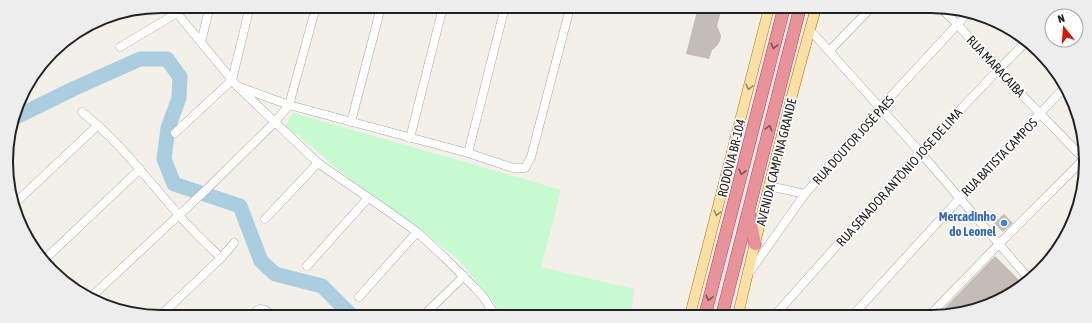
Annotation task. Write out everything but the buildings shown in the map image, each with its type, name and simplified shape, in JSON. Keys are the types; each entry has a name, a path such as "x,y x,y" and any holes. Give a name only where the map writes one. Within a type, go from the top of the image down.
{"highway":[{"name":"RODOVIA BR-104","path":"706,310 783,13"},
{"path":"723,310 799,13"},
{"path":"748,212 755,244"}],"main road":[{"path":"691,310 768,13"},
{"name":"AVENIDA CAMPINA GRANDE","path":"740,310 769,186 815,13"}],"street":[{"path":"120,47 177,13 235,83 318,163 417,232 464,276 484,298 492,310"},
{"path":"201,42 208,13"},
{"path":"175,133 235,83 249,13"},
{"path":"94,294 208,188 275,122 289,105 314,13"},
{"path":"351,122 379,13"},
{"path":"410,138 441,13"},
{"path":"468,154 503,13"},
{"path":"235,83 289,105 468,154 513,168 525,168 531,157 569,13"},
{"path":"829,52 866,13"},
{"name":"RUA MARACAIBA","path":"947,14 1079,155"},
{"name":"RUA DOUTOR JOSÉ PAES","path":"747,276 805,194 880,108 964,17"},
{"path":"810,30 920,152 1026,275"},
{"name":"RUA SENADOR ANTÔNIO JOSE DE LIMA","path":"779,310 920,152 1023,45"},
{"name":"RUA BATISTA CAMPOS","path":"858,310 960,198 1062,92"},
{"path":"82,112 98,125 140,169 179,216 221,258"},
{"path":"18,200 98,125"},
{"path":"265,219 318,163"},
{"path":"935,310 1079,163"},
{"path":"48,256 140,169"},
{"path":"769,186 805,194"},
{"path":"307,266 368,198"},
{"path":"359,297 417,232"},
{"path":"166,310 221,258 234,243"},
{"path":"429,310 464,276"}],"green space":[{"path":"293,113 561,190 541,267 634,289 632,310 498,310 494,303 458,259 335,167 298,135 284,128"}],"waterway":[{"path":"21,115 140,59 167,59 180,77 179,98 168,128 164,159 174,184 240,206 261,261 275,274 322,286 346,310"}],"place":[{"name":"Mercadinho do Leonel","path":"1004,223"}]}
